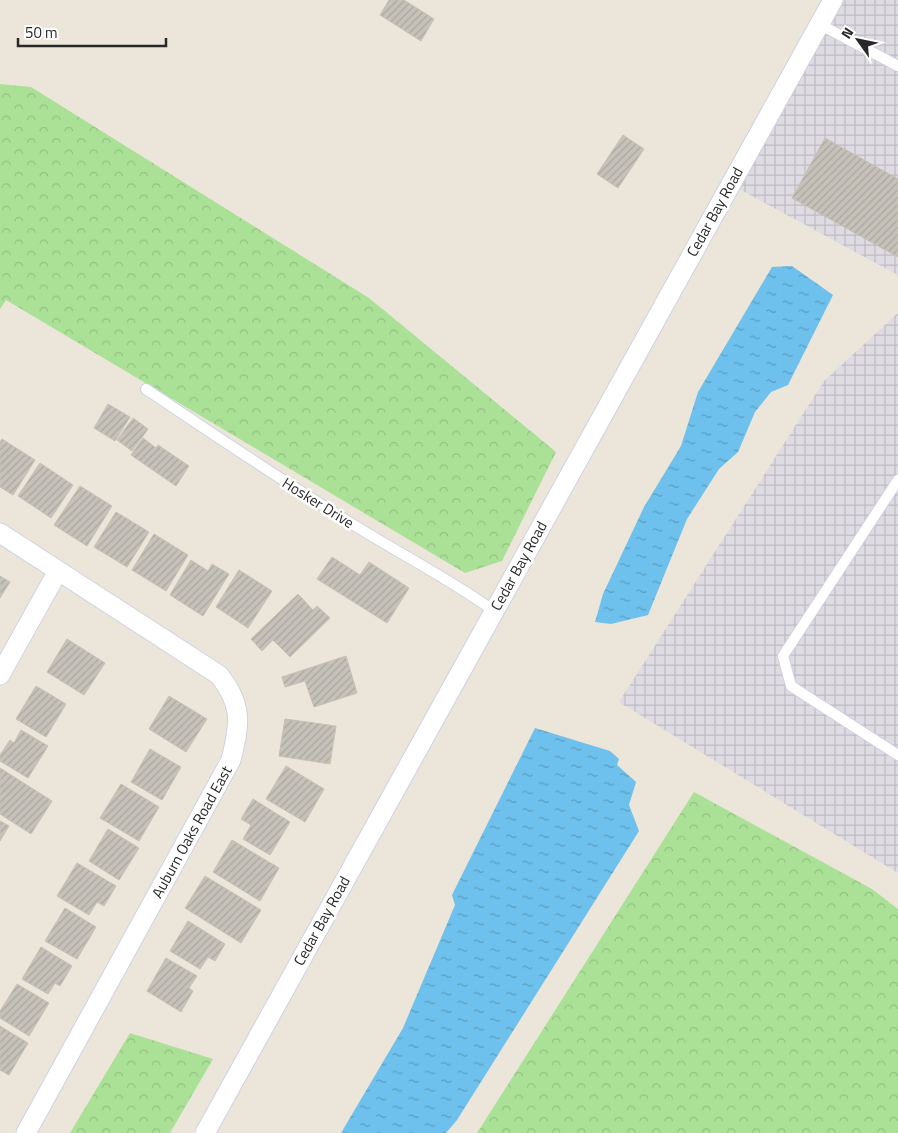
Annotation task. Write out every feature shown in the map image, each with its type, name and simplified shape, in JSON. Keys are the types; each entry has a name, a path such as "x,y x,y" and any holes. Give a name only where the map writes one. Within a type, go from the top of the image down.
{"street":[{"name":"Cedar Bay Road","path":"205,1133 833,0"},
{"name":"Auburn Oaks Road East","path":"0,534 219,675 232,691 239,713 237,736 231,760 26,1133"},
{"path":"0,675 58,571"}],"lane":[{"path":"820,24 898,66"},
{"name":"Hosker Drive","path":"146,389 269,472 364,531 455,583 494,611"},
{"path":"898,480 783,656 790,686 898,755"}],"shaded area":[{"path":"843,0 898,0 898,275 739,189"},
{"path":"898,313 898,873 619,702 824,381"}],"green space":[{"path":"0,84 31,87 369,298 556,452 502,561 465,573 6,300 0,309"},
{"path":"694,792 872,889 898,909 898,1133 477,1133"},
{"path":"130,1033 213,1059 170,1133 70,1133"}],"water":[{"path":"792,266 833,295 788,385 771,392 755,412 738,452 719,469 687,519 648,615 611,624 595,622 603,594 644,507 681,446 698,392 772,267"},
{"path":"535,728 610,751 619,759 617,765 636,782 629,805 639,831 457,1120 446,1133 341,1133 403,1028 455,905 452,895"}],"building":[{"path":"389,0 404,0 434,19 421,41 380,15"},
{"path":"623,135 644,149 618,188 597,174"},
{"path":"825,138 898,179 898,257 792,198"},
{"path":"108,404 130,417 115,441 94,428"},
{"path":"133,418 148,429 132,451 117,440"},
{"path":"143,438 156,448 158,445 189,466 176,486 131,455"},
{"path":"2,439 35,460 13,495 0,487 0,442"},
{"path":"40,463 73,485 51,518 18,496"},
{"path":"80,486 112,506 87,546 54,525"},
{"path":"116,512 149,532 127,567 94,547"},
{"path":"154,534 188,555 166,591 132,570"},
{"path":"332,557 360,575 369,562 409,588 387,623 317,579"},
{"path":"191,560 208,571 212,564 229,574 203,616 170,595"},
{"path":"239,570 272,591 248,628 216,607"},
{"path":"0,576 10,582 0,598"},
{"path":"298,594 313,610 317,606 330,618 290,657 273,640 262,651 251,639"},
{"path":"67,639 105,663 84,695 47,672"},
{"path":"346,656 357,693 314,707 305,681 285,687 282,677"},
{"path":"36,686 66,704 46,737 16,719"},
{"path":"169,696 207,719 186,752 149,729"},
{"path":"285,719 336,726 330,764 279,756"},
{"path":"21,730 48,746 28,778 0,761 0,755 10,740 14,743"},
{"path":"150,749 181,767 162,800 131,782"},
{"path":"286,766 324,789 305,822 266,799"},
{"path":"0,768 52,801 31,834 0,814"},
{"path":"121,784 159,807 139,841 100,818"},
{"path":"253,799 290,822 270,855 243,839 251,825 241,819"},
{"path":"0,821 9,826 0,841"},
{"path":"108,829 139,848 119,880 89,861"},
{"path":"232,840 279,868 260,901 213,872"},
{"path":"77,863 116,886 104,906 97,902 89,915 57,896"},
{"path":"205,876 261,910 241,943 185,908"},
{"path":"65,908 96,927 77,959 45,941"},
{"path":"188,921 225,944 215,961 208,957 200,969 170,951"},
{"path":"41,947 72,966 60,986 55,983 48,994 22,979"},
{"path":"166,958 197,976 189,988 193,991 181,1012 147,991"},
{"path":"17,984 49,1003 29,1036 0,1018 0,1011"},
{"path":"0,1026 28,1043 9,1075 0,1070"}]}
